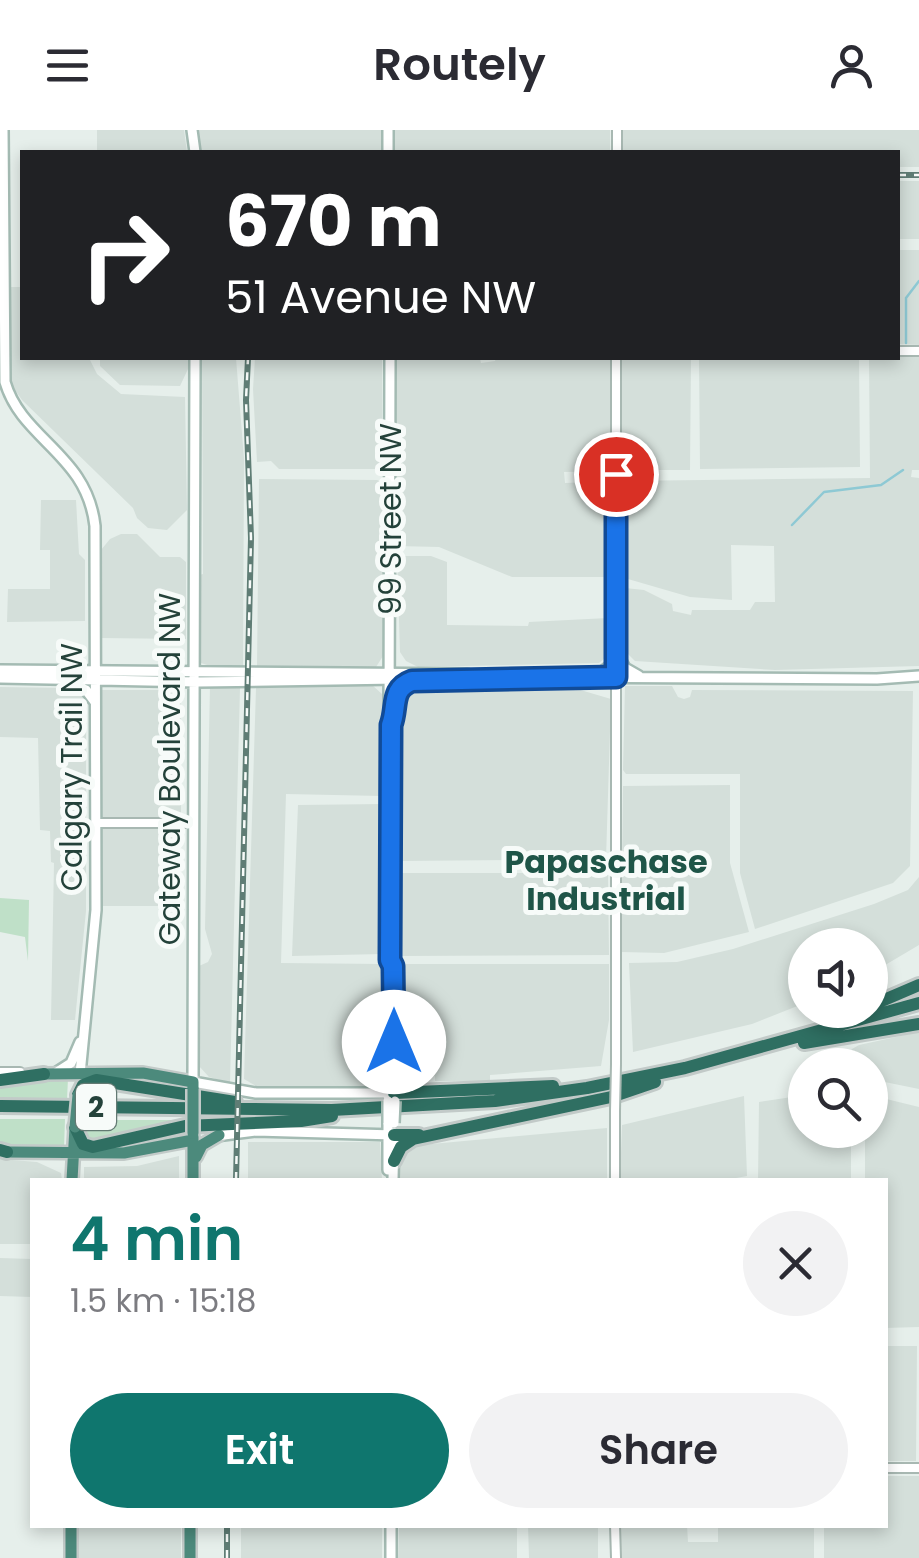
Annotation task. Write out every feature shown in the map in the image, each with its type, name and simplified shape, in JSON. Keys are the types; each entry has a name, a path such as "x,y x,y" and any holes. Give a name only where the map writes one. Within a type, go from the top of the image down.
{"highway":[{"path":"888,998 919,985"},
{"path":"394,1161 406,1143 611,1097 919,1007"},
{"path":"655,1082 495,1108 332,1113 74,1120 83,1144 94,1147 185,1126 301,1121 332,1113 484,1102 635,1080 919,1007"},
{"path":"804,1043 919,1024"},
{"path":"724,1058 742,1048 804,1028"},
{"path":"394,1058 403,1083 424,1093"},
{"path":"0,1080 50,1074 143,1073 194,1086"},
{"name":"Calgary Trail NW","path":"71,1178 80,1074"},
{"path":"391,1097 635,1080"},
{"path":"78,1095 87,1082 104,1081 206,1099 332,1113"},
{"name":"Gateway Boulevard NW","path":"193,1178 194,1086"},
{"name":"2","path":"0,1109 332,1113"},
{"name":"2","path":"0,1109 74,1120"},
{"path":"391,1129 451,1130"},
{"path":"193,1166 202,1146 218,1135"},
{"path":"2,1152 140,1152 193,1137"},
{"path":"42,1154 59,1161 70,1178"},
{"path":"71,1528 71,1558"},
{"path":"190,1528 190,1558"}],"main road":[{"name":"Calgary Trail NW","path":"2,130 5,382 16,406 67,461 88,495 96,531 94,939 80,1074"},
{"name":"Gateway Boulevard NW","path":"194,360 194,658 198,679 194,1086"},
{"name":"99 Street NW","path":"390,360 387,967 391,1097"},
{"path":"74,671 87,667 96,648"},
{"path":"368,677 382,666 391,649"},
{"path":"391,649 404,670 415,677"},
{"path":"594,677 611,665 616,652"},
{"path":"616,652 625,668 642,677"},
{"path":"194,658 201,670 217,673 368,677 384,688 391,700 415,677"},
{"path":"0,670 74,671 96,676"},
{"path":"198,679 217,673"},
{"path":"0,678 526,674 919,678"},
{"path":"58,680 86,690 96,705"},
{"name":"99 Street NW","path":"390,960 394,1058 390,1178"},
{"path":"50,1074 71,1063 86,1031"},
{"path":"193,1064 206,1081 232,1090"},
{"path":"366,1093 380,1087 388,1072"},
{"path":"194,1086 391,1097"},
{"path":"193,1137 391,1129"},
{"name":"99 Street NW","path":"390,1178 394,1161 391,1129"},
{"path":"391,1528 391,1558"}],"street":[{"path":"615,1178 616,360"},
{"path":"96,823 194,824"},
{"path":"0,1072 50,1074"},
{"path":"888,1468 919,1468"},
{"path":"616,1528 616,1558"}],"shaded area":[{"path":"97,130 184,130 187,150 97,150"},
{"path":"197,130 382,130 383,150 199,150"},
{"path":"395,130 610,130 610,150 395,150"},
{"path":"623,130 919,130 919,167 900,167 900,150 623,150"},
{"path":"900,181 919,181 919,239 900,239"},
{"path":"900,250 919,250 919,345 900,344"},
{"path":"8,287 20,287 20,360 90,360 97,374 121,394 185,397 187,510 167,530 148,528 133,508 22,400 10,383"},
{"path":"919,356 919,470 912,470 911,477 919,478 919,666 775,670 635,661 626,652 625,588 644,590 672,604 673,611 691,615 692,610 750,610 755,602 775,602 774,546 731,545 732,600 690,597 621,577 622,481 870,478 869,360 900,360 900,357"},
{"path":"100,360 188,360 180,386 120,385 100,366"},
{"path":"202,360 236,360 244,459 243,667 201,663 199,575 203,574"},
{"path":"255,360 382,360 382,469 279,469 271,461 257,462"},
{"path":"395,360 610,360 610,471 564,472 565,483 610,481 611,570 606,577 512,577 439,547 397,546"},
{"path":"621,360 691,360 690,470 621,470"},
{"path":"699,360 859,360 860,467 700,469"},
{"path":"259,479 384,483 383,656 376,667 257,668"},
{"path":"41,500 76,500 79,554 85,560 85,621 7,622 8,589 50,589 50,550 40,550"},
{"path":"121,534 137,534 160,557 180,557 186,562 186,639 100,638 101,550"},
{"path":"397,556 431,556 447,562 447,625 528,626 529,622 608,618 606,657 599,663 418,667 406,661 400,652"},
{"path":"372,685 382,694 382,796 286,794 281,963 382,964 380,1076 370,1088 256,1086 244,1079 256,688"},
{"path":"210,686 240,688 230,1083 209,1077 199,1066 199,966 208,962 212,954 205,929"},
{"path":"625,686 672,686 678,697 684,699 690,697 692,690 913,691 910,866 893,883 755,929 740,873 740,774 626,774"},
{"path":"0,687 69,688 86,698 86,911 75,1020 51,1020 54,863 50,831 40,830 38,738 0,737"},
{"path":"407,687 577,689 611,699 606,859 399,861 401,695"},
{"path":"102,690 181,690 181,820 102,819"},
{"path":"730,785 730,863 749,932 664,953 621,952 623,786"},
{"path":"383,804 382,954 292,956 298,805"},
{"path":"102,828 180,828 181,906 102,906"},
{"path":"399,873 608,873 609,955 401,956 397,953"},
{"path":"919,877 919,945 888,963 888,928 799,928 874,904 908,890"},
{"path":"788,931 788,1010 752,1024 633,1052 629,963 677,962"},
{"path":"399,964 609,964 609,1020 601,1066 490,1075 490,1081 435,1081 435,1076 405,1078 401,1074"},
{"path":"919,1032 919,1089 888,1083 888,1048 854,1048"},
{"path":"744,1096 747,1176 620,1178 622,1125"},
{"path":"788,1098 788,1148 851,1148 851,1178 758,1178 759,1102"},
{"path":"888,1099 919,1107 919,1327 888,1328 888,1178 865,1178 865,1148 888,1148"},
{"path":"607,1128 607,1178 400,1178 399,1158 410,1146"},
{"path":"248,1142 380,1142 382,1178 248,1178"},
{"path":"179,1156 179,1178 84,1178 84,1167 137,1166"},
{"path":"0,1159 37,1162 61,1173 62,1178 30,1178 30,1244 0,1244"},
{"path":"0,1258 30,1259 30,1297 0,1296"},
{"path":"888,1346 917,1346 916,1461 888,1461"},
{"path":"888,1476 919,1476 919,1558 824,1558 824,1528 888,1528"},
{"path":"78,1528 181,1528 181,1558 78,1558"},
{"path":"241,1528 382,1528 382,1558 241,1558"},
{"path":"399,1528 517,1528 517,1558 398,1558"},
{"path":"528,1528 598,1528 598,1558 529,1558"},
{"path":"621,1528 687,1528 688,1542 718,1542 718,1528 814,1528 814,1558 621,1558"}],"green space":[{"path":"0,898 29,900 28,961 25,937 0,932"},
{"path":"68,1078 67,1100 0,1098 0,1082"},
{"path":"0,1119 65,1119 64,1149 0,1147"},
{"path":"81,1120 182,1123 89,1144 78,1131"}],"waterway":[{"path":"906,343 906,298 919,281"},
{"path":"792,525 824,492 881,485 903,470"}],"railway":[{"path":"900,175 919,175"},
{"path":"236,1178 251,538 248,360"},
{"path":"227,1528 227,1558"}],"district":[{"name":"Papaschase Industrial","path":"606,880"}],"route":[{"path":"394,1042 390,960 394,701 401,687 412,681 616,677 616,474"}]}
